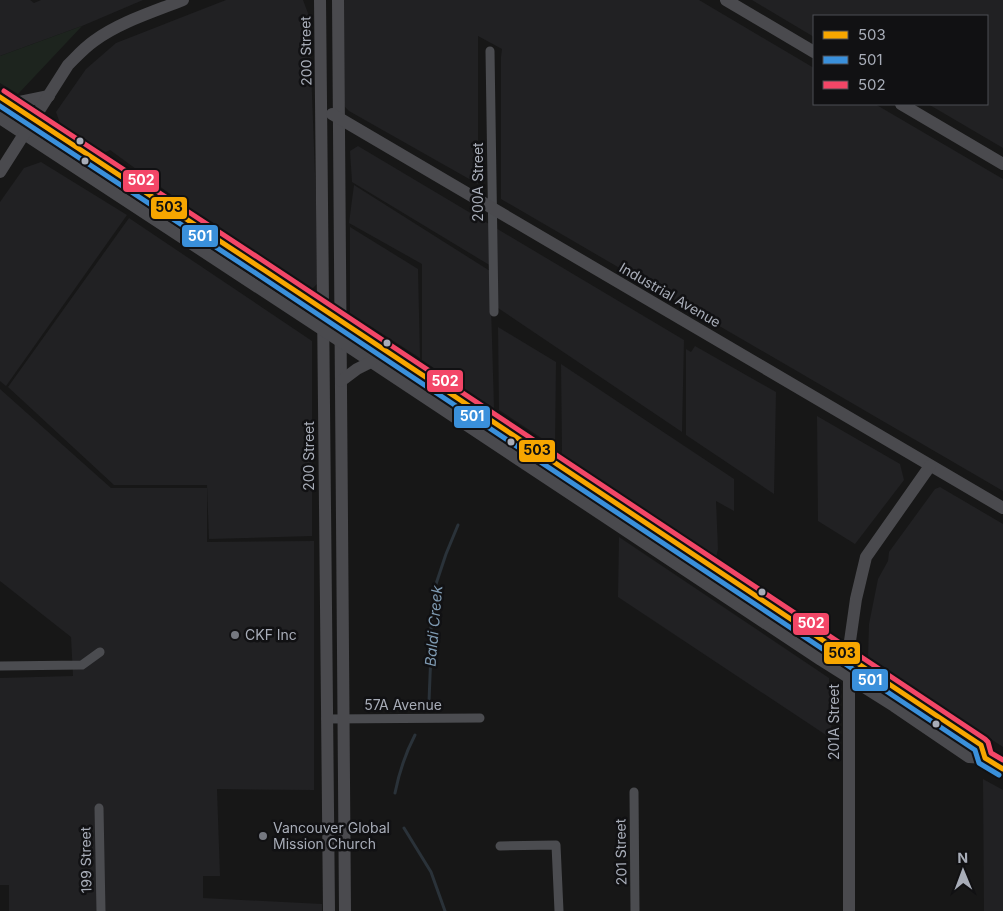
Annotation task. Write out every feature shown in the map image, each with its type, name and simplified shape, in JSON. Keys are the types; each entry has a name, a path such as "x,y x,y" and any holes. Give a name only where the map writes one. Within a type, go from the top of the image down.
{"main road":[{"path":"0,172 68,65 82,50 107,32 183,0"},
{"name":"200 Street","path":"320,0 328,911"},
{"path":"338,0 345,911"},
{"path":"726,0 813,51"},
{"path":"5,101 48,96"},
{"path":"5,101 981,745 985,758"},
{"path":"903,105 1003,164"},
{"name":"Industrial Avenue","path":"321,107 1003,508"},
{"path":"0,118 969,757 985,758 1003,769"},
{"path":"341,381 357,369 371,362"},
{"name":"201A Street","path":"849,911 849,648 856,599 866,557 930,466"}],"street":[{"name":"200A Street","path":"490,51 494,312"},
{"path":"0,666 82,664 100,652"},
{"name":"57A Avenue","path":"326,719 480,718"},
{"name":"201 Street","path":"634,792 635,911"},
{"name":"199 Street","path":"99,808 101,911"},
{"path":"500,846 556,845 559,911"}],"shaded area":[{"path":"0,0 30,0 34,3 41,0 143,0 82,26 0,56"},
{"path":"226,0 303,0 309,16 316,200 317,284 313,288 309,289 297,284 110,150 104,153 61,126 56,112 86,69 116,43"},
{"path":"344,0 699,0 813,67 813,105 877,105 1003,179 1003,491 501,199 502,49 478,36 478,184 349,111 344,103"},
{"path":"752,0 1003,0 1003,148 930,105 988,105 988,15 813,15 813,36"},
{"path":"82,26 18,94 0,83 0,56"},
{"path":"358,146 684,340 682,432 498,308 496,269 352,182 350,151"},
{"path":"41,162 127,215 6,386 0,381 0,202 24,168"},
{"path":"354,185 490,271 494,408 422,360 422,264 349,223"},
{"path":"129,218 312,341 312,536 209,539 207,485 114,485 8,387"},
{"path":"350,227 418,269 420,358 350,313"},
{"path":"498,327 556,362 555,447 499,410"},
{"path":"695,346 776,392 774,494 686,435 686,349 691,352"},
{"path":"561,364 734,479 734,511 716,501 718,549 716,558 561,456"},
{"path":"0,389 111,488 207,488 207,542 314,541 314,790 217,789 220,876 203,876 203,898 322,904 322,911 9,911 9,885 0,885 0,678 73,676 71,637 0,581"},
{"path":"817,416 900,464 904,480 855,544 818,521"},
{"path":"940,487 1003,524 1003,747 868,658 869,624 878,579 888,561 889,552 935,489"},
{"path":"619,537 829,678 832,739 618,597"},
{"path":"983,779 1003,790 1003,911 984,911"}],"waterway":[{"name":"Baldi Creek","path":"429,701 431,622 435,587 458,525"},
{"name":"Baldi Creek","path":"395,793 398,778 415,735"},
{"name":"Baldi Creek","path":"404,828 431,872 445,911"}],"transit line":[{"name":"502","path":"4,91 985,739 988,742 991,753 1003,760"},
{"name":"503","path":"0,97 981,745 985,758 1003,769"},
{"name":"501","path":"0,106 975,750 979,763 999,775"}],"place":[{"name":"CKF Inc","path":"235,635"},
{"name":"Vancouver Global Mission Church","path":"263,836"}]}
